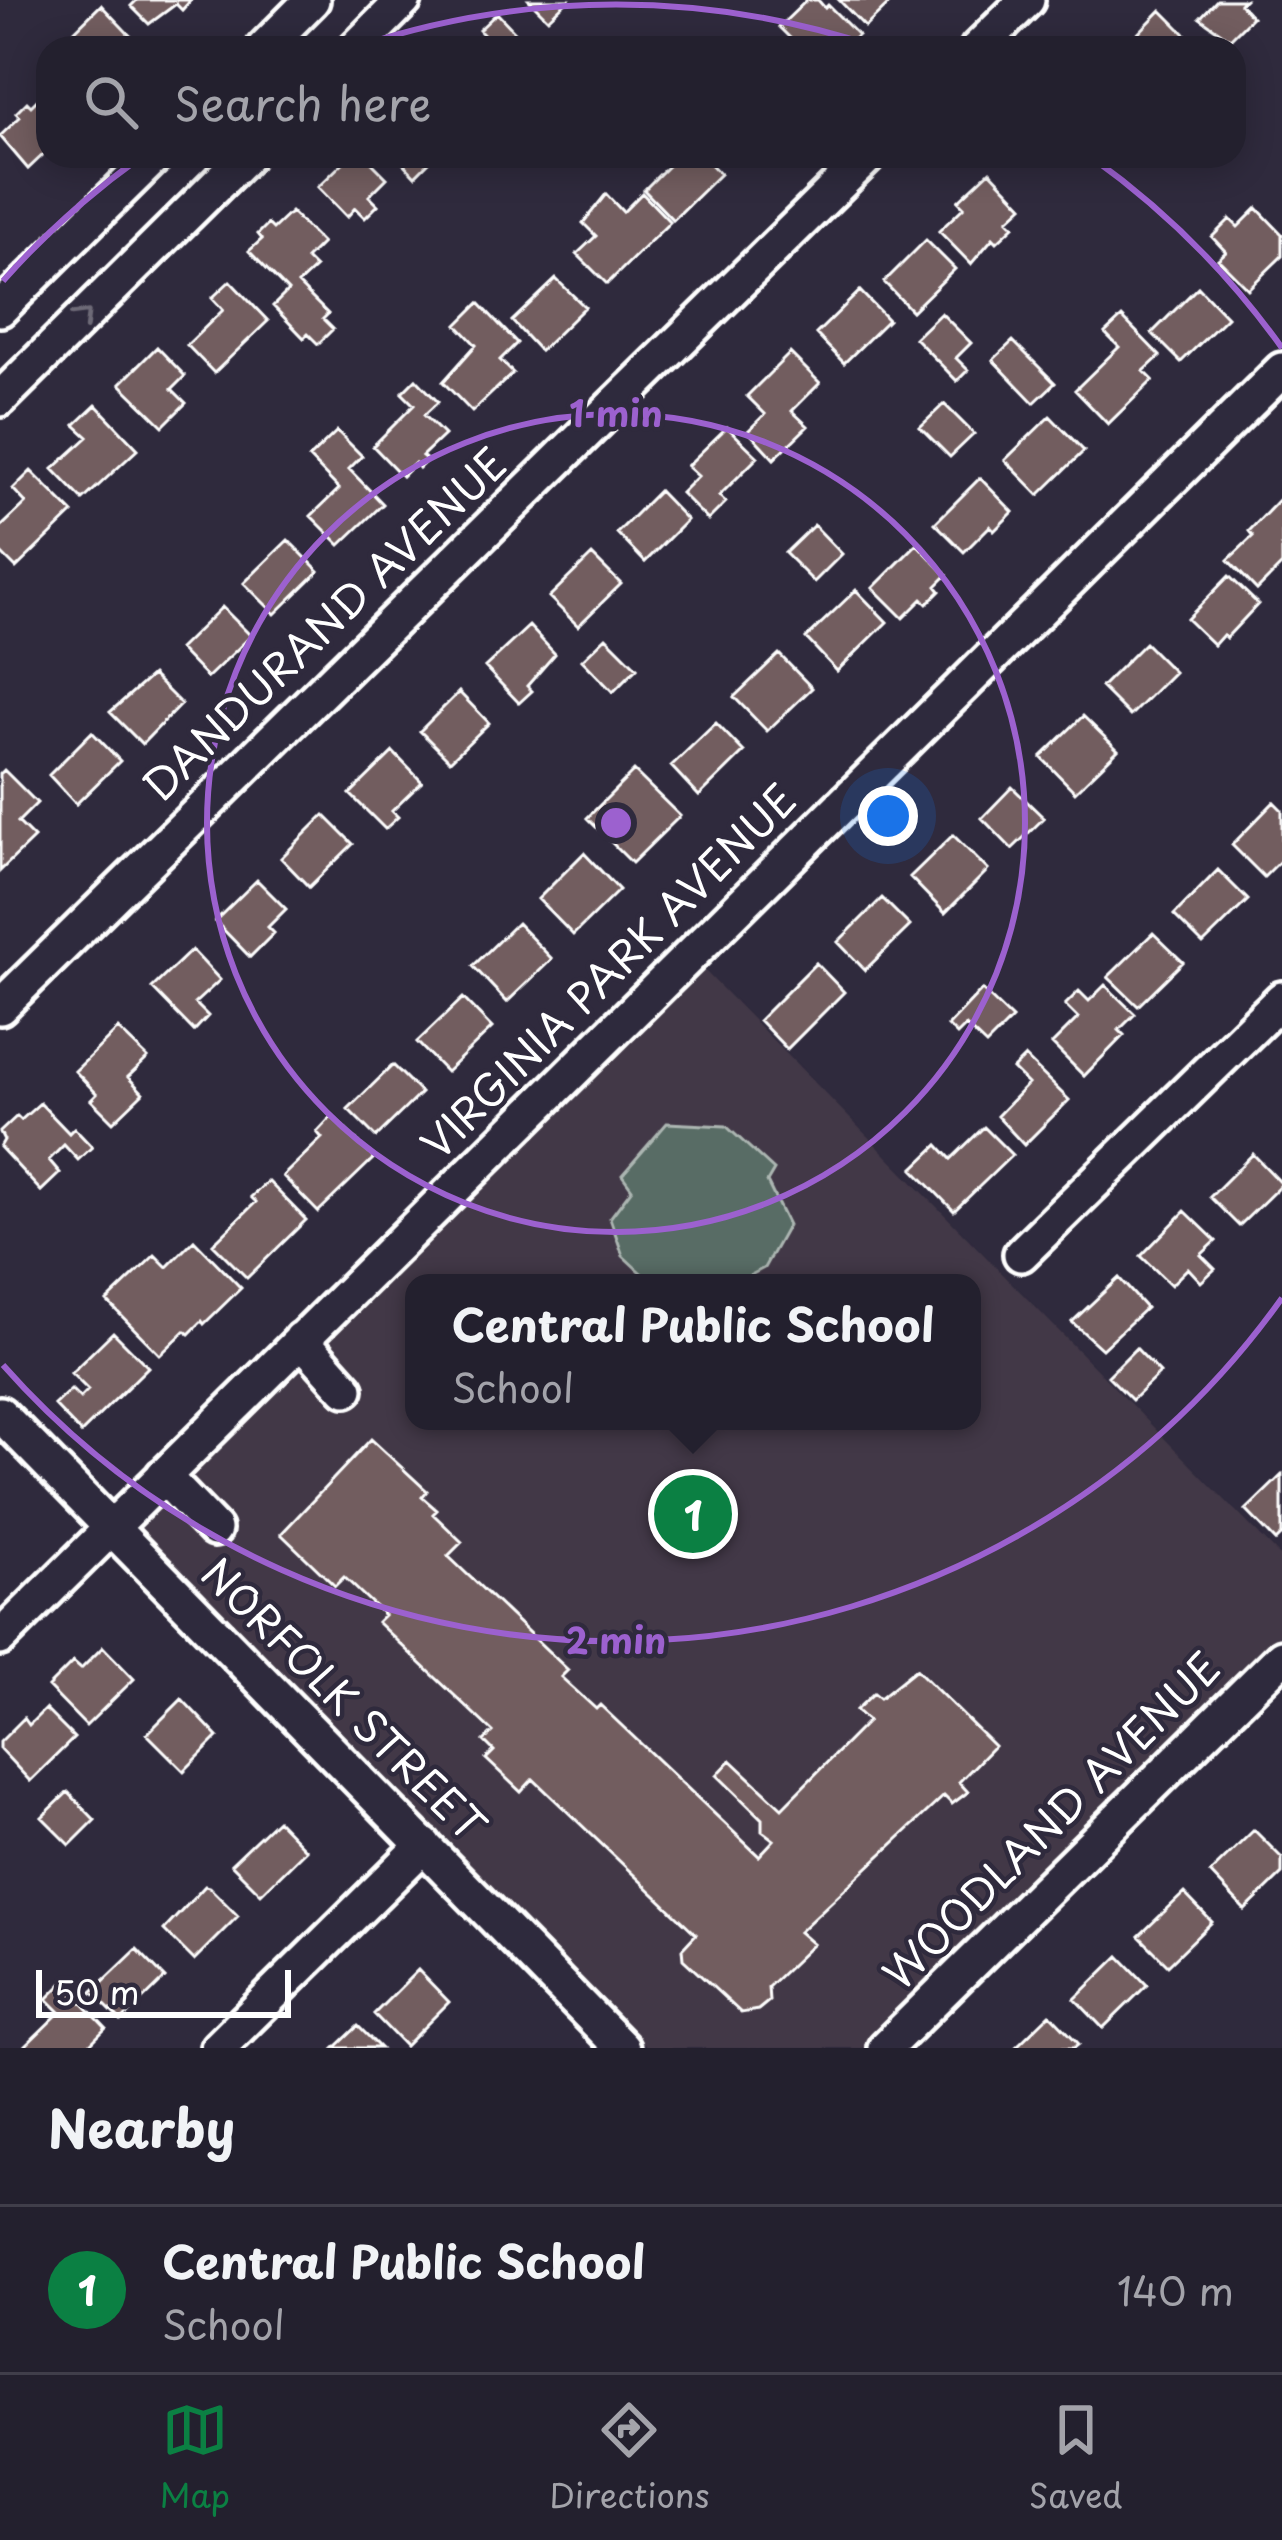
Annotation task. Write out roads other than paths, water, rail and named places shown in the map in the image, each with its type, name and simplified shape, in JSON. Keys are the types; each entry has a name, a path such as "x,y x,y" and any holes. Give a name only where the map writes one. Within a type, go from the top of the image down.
{"street":[{"path":"276,36 313,0"},
{"path":"368,36 404,0"},
{"path":"990,36 1027,0"},
{"path":"0,309 143,168"},
{"path":"0,399 234,168"},
{"name":"DANDURAND AVENUE","path":"0,1007 856,168"},
{"name":"VIRGINIA PARK AVENUE","path":"0,1638 1282,370"},
{"path":"1021,1254 1282,999"},
{"path":"301,1339 346,1389"},
{"name":"NORFOLK STREET","path":"0,1414 622,2048"},
{"path":"163,1476 214,1529"},
{"name":"WOODLAND AVENUE","path":"885,2048 1282,1658"},
{"path":"218,2048 424,1845"}],"place":[{"name":"Central Public School","path":"693,1514"}]}
